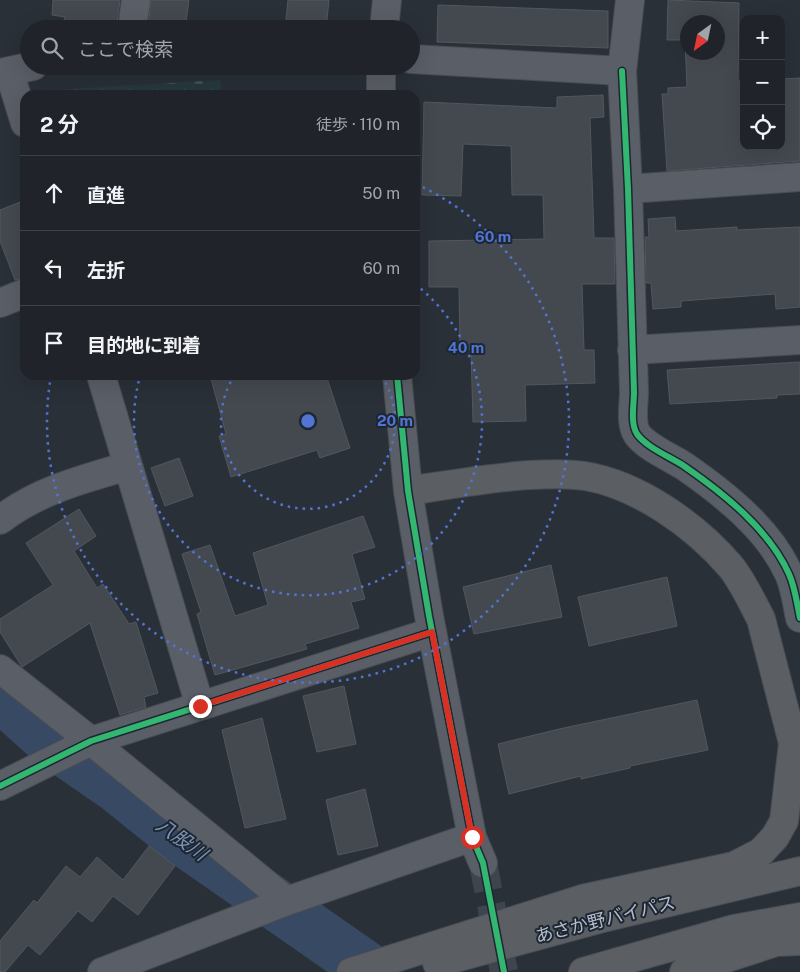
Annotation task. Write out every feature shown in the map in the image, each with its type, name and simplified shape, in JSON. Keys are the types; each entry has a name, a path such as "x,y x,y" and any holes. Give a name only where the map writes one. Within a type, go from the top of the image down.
{"highway":[{"path":"351,972 582,899 734,866 761,852 775,837 784,821 796,753 761,620 752,602 732,568 686,524 662,507 626,489 586,476 560,474 500,477 408,491"},
{"name":"あさか野バイパス","path":"412,972 599,919 800,871"},
{"path":"583,972 734,929 800,917"},
{"path":"684,972 776,942 800,942"}],"street":[{"path":"133,20 136,0"},
{"path":"385,20 387,0"},
{"path":"630,0 622,71 628,189 634,425 637,433 649,445 669,456 721,493 766,536 795,574 800,618"},
{"path":"420,59 622,71"},
{"path":"14,70 20,99"},
{"path":"381,75 381,90"},
{"path":"628,189 800,177"},
{"path":"0,303 20,295"},
{"path":"632,350 800,340"},
{"path":"102,380 200,706"},
{"path":"397,380 408,491 432,632 472,837 483,863"},
{"path":"0,520 39,495 73,482 128,466"},
{"path":"0,786 91,741 432,632"},
{"path":"0,669 287,901"},
{"path":"102,972 287,901 472,837"}],"green space":[{"path":"220,80 221,90 54,90"}],"building":[{"path":"53,0 120,0 117,20 64,20 65,17 52,15"},
{"path":"151,0 189,0 186,20 149,20"},
{"path":"288,0 329,0 327,20 286,20"},
{"path":"668,0 739,3 738,81 740,81 740,150 785,150 785,79 800,78 800,161 667,171 662,94 668,94 668,88 687,87 686,60 725,60 725,15 680,15 680,40 667,40"},
{"path":"438,5 608,11 608,48 437,42"},
{"path":"603,95 604,117 590,118 594,238 614,238 615,284 582,284 584,350 594,350 595,383 525,385 526,421 473,422 471,349 460,350 459,287 429,287 429,241 544,239 543,195 512,195 511,146 463,144 461,196 422,195 424,102 557,108 557,97"},
{"path":"20,202 20,279 15,280 0,241 0,210"},
{"path":"675,217 676,231 737,227 737,230 800,227 800,307 776,309 775,294 681,301 681,307 653,309 651,283 646,283 645,237 649,237 648,219"},
{"path":"800,362 800,394 777,395 777,398 670,404 667,370"},
{"path":"211,380 328,380 350,448 320,458 317,450 231,477 219,436 226,434"},
{"path":"179,458 193,496 165,506 151,468"},
{"path":"79,509 96,536 74,551 97,588 103,584 129,624 136,622 158,693 144,697 146,707 120,715 90,623 22,667 0,632 0,619 53,585 26,543"},
{"path":"363,516 375,547 352,554 365,599 351,602 359,628 305,644 307,649 215,675 197,614 201,612 182,554 210,545 235,616 268,605 253,553"},
{"path":"551,565 562,617 474,634 463,587"},
{"path":"667,577 677,626 589,646 578,597"},
{"path":"344,686 356,744 317,752 303,696"},
{"path":"697,700 708,750 630,766 630,768 581,779 581,776 509,794 498,744"},
{"path":"262,718 286,819 245,828 222,730"},
{"path":"365,789 378,846 338,855 326,800"},
{"path":"149,846 175,866 138,915 113,896 92,922 78,911 40,955 28,945 5,972 0,972 0,941 34,900 37,903 66,866 80,877 97,857 123,880"}],"waterway":[{"name":"八股川","path":"0,695 51,741 116,786 182,839 373,972"}],"tunnel":[{"path":"483,863 504,972"}],"cycle path":[{"path":"622,71 628,189 634,392 633,419 635,430 646,443 684,466 714,488 744,513 757,527 770,542 789,574 800,618"},
{"path":"397,380 408,491 429,616 472,837 483,863 504,972"},
{"path":"0,786 91,741 432,632"}],"route":[{"path":"200,706 432,632 472,837"}]}
